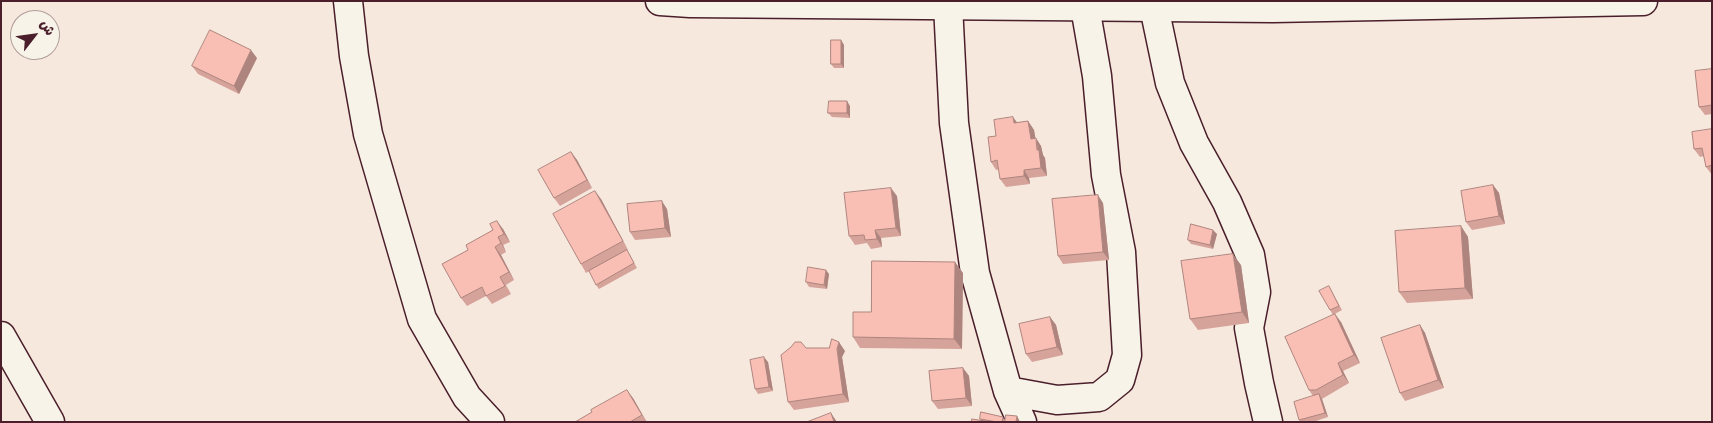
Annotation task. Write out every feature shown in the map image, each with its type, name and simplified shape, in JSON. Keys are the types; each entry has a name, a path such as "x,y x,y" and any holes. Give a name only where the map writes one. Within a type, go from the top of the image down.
{"street":[{"path":"348,1 354,56 368,134 422,319 468,396 490,422"},
{"path":"660,1 690,3 1273,8 1643,1"},
{"path":"948,5 954,123 975,273 992,341 1008,391 1022,422"},
{"path":"1008,391 1057,400 1099,397 1120,380 1126,354 1121,252 1106,174 1097,76 1085,6"},
{"path":"1154,7 1170,83 1194,143 1227,202 1250,255 1256,292 1248,328 1268,422"},
{"path":"1,336 50,422"}],"building":[{"path":"210,30 251,50 234,86 192,66"},
{"path":"831,40 841,40 841,64 831,64"},
{"path":"1712,69 1712,105 1699,107 1695,71"},
{"path":"829,101 847,101 847,113 828,113"},
{"path":"1013,117 1014,123 1028,121 1031,139 1036,138 1041,168 1024,170 1024,176 1000,179 997,160 991,162 988,137 996,136 994,120"},
{"path":"1712,129 1712,165 1706,167 1702,148 1694,149 1692,132"},
{"path":"571,152 587,180 554,198 538,170"},
{"path":"1493,185 1499,216 1466,222 1461,191"},
{"path":"891,188 896,228 875,230 877,239 865,240 864,235 849,236 844,193"},
{"path":"595,191 623,241 581,264 553,214"},
{"path":"1098,195 1103,252 1058,256 1052,199"},
{"path":"662,201 665,228 630,232 627,204"},
{"path":"497,221 504,234 498,237 501,243 495,247 509,272 500,277 505,286 486,296 482,287 461,298 442,264 468,250 466,245 493,230 490,224"},
{"path":"1191,224 1213,230 1210,245 1188,240"},
{"path":"1461,226 1465,288 1399,292 1395,231"},
{"path":"627,250 634,263 596,285 589,271"},
{"path":"1233,254 1242,312 1190,319 1181,261"},
{"path":"872,261 955,262 954,339 853,337 853,312 871,312"},
{"path":"808,267 826,270 824,285 806,282"},
{"path":"1329,286 1339,306 1330,310 1319,291"},
{"path":"1335,314 1354,355 1338,363 1343,375 1316,390 1309,390 1285,337"},
{"path":"1050,317 1057,347 1026,354 1019,324"},
{"path":"1420,325 1438,380 1400,393 1381,338"},
{"path":"832,339 839,342 837,349 843,394 788,402 781,355 795,342 801,342 806,348 829,348"},
{"path":"764,357 769,387 755,389 750,360"},
{"path":"963,368 966,398 932,401 929,371"},
{"path":"627,390 642,415 630,422 575,422 592,412 591,410"},
{"path":"1319,394 1325,413 1299,420 1294,402"},
{"path":"981,412 1003,417 1002,422 980,419"},
{"path":"831,413 834,422 807,422"},
{"path":"1006,415 1017,416 1016,422 1005,422"},
{"path":"972,419 991,422 972,422"}]}
